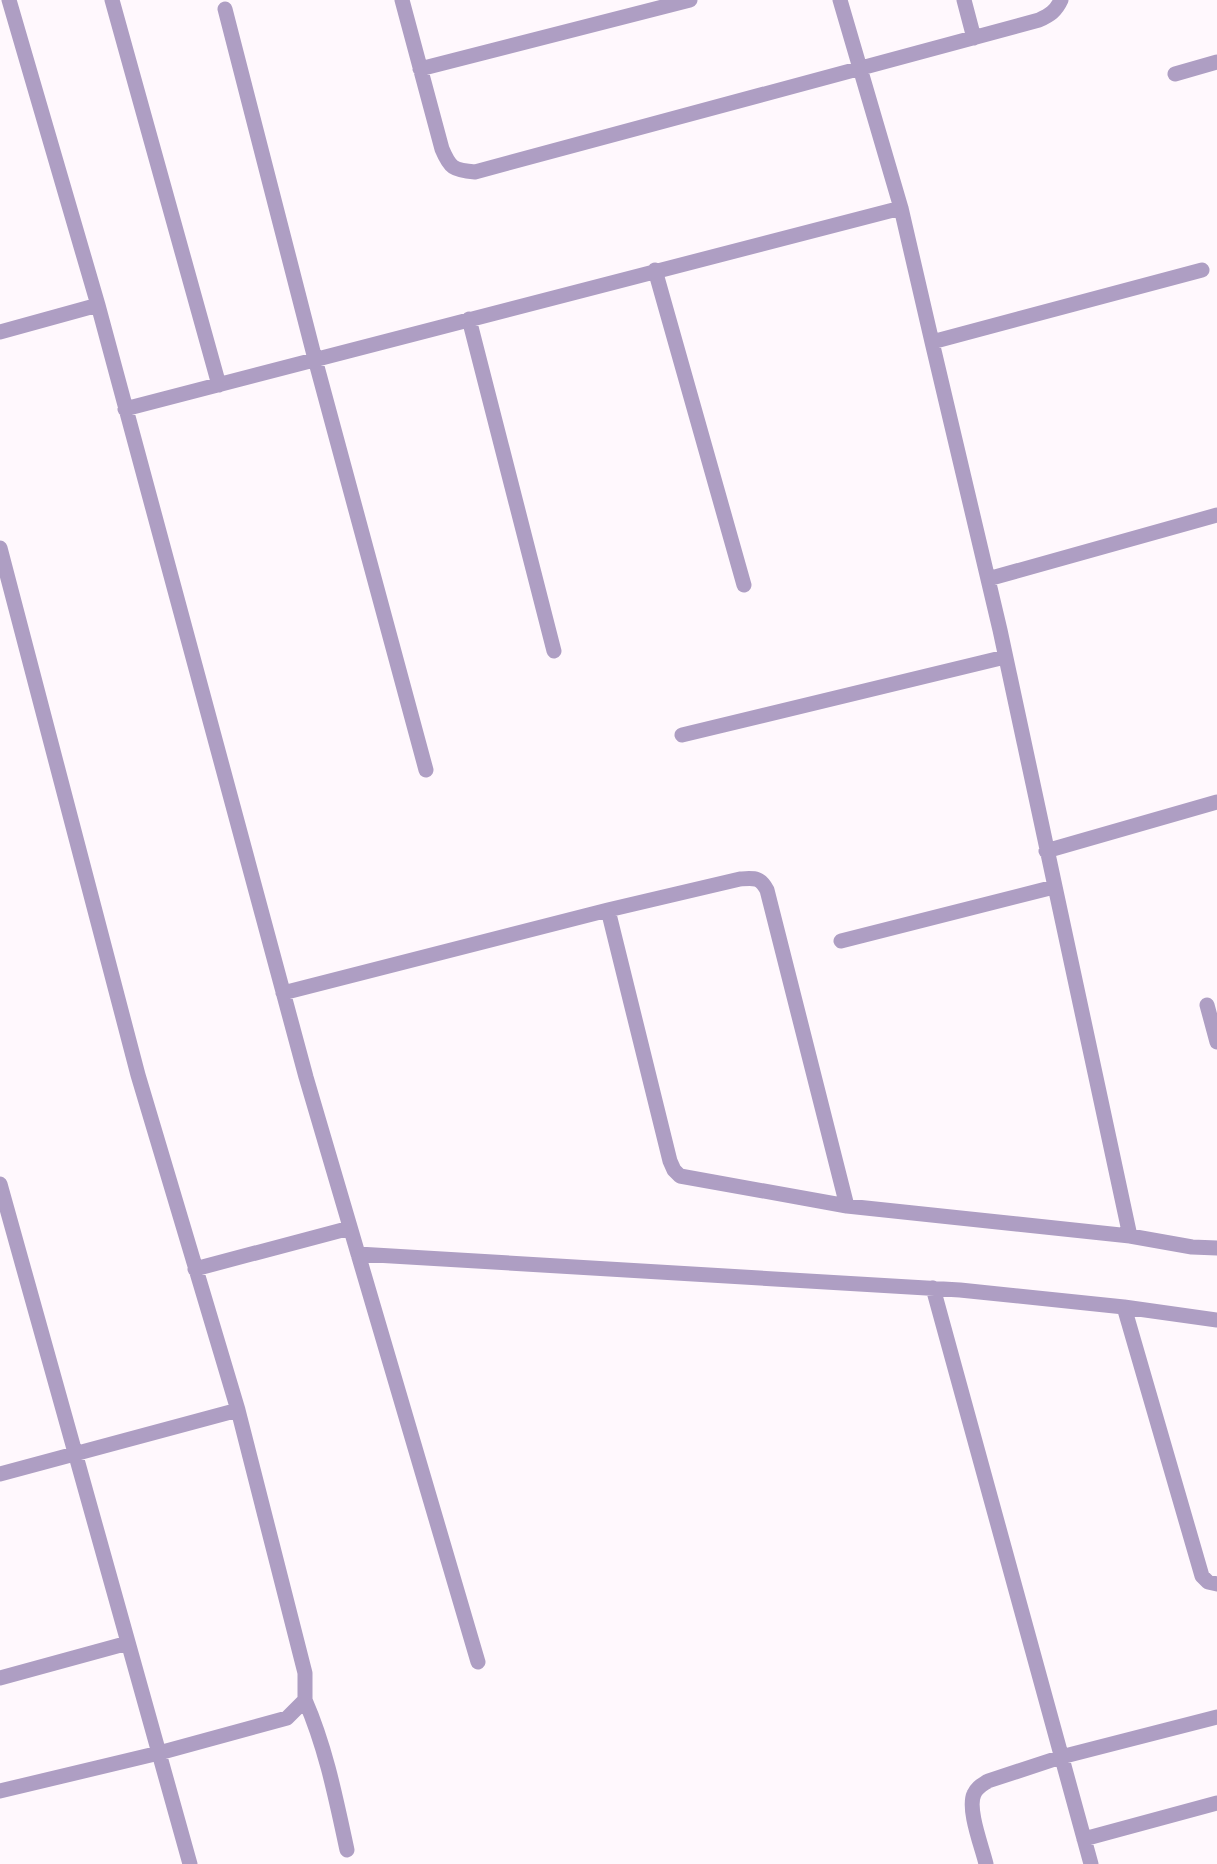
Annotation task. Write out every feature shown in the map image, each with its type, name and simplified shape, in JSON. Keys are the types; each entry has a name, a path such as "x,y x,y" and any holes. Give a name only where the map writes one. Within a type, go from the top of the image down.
{"street":[{"path":"9,0 98,305 283,993 478,1662"},
{"path":"112,0 219,385"},
{"path":"402,0 441,148 449,165 459,171 474,172 1039,20 1050,15 1061,0"},
{"path":"420,69 690,0"},
{"path":"840,0 901,208 988,579 1130,1236"},
{"path":"964,0 974,38"},
{"path":"225,9 315,359 426,770"},
{"path":"1175,74 1217,62"},
{"path":"125,409 901,208"},
{"path":"655,270 744,585"},
{"path":"932,342 1202,270"},
{"path":"0,332 98,305"},
{"path":"469,319 554,651"},
{"path":"988,579 1217,515"},
{"path":"0,548 138,1075 237,1410 305,1673 305,1700 317,1726 331,1775 347,1850"},
{"path":"682,735 1005,657"},
{"path":"1046,851 1217,802"},
{"path":"283,993 608,910 740,879 754,878 762,882 767,890 847,1206"},
{"path":"841,941 1054,887"},
{"path":"608,910 670,1161 680,1176 847,1206 1130,1236 1192,1247 1217,1248"},
{"path":"1207,1005 1217,1042"},
{"path":"0,1184 190,1864"},
{"path":"195,1269 350,1228"},
{"path":"358,1254 933,1288 1124,1307 1217,1320"},
{"path":"933,1288 1091,1864"},
{"path":"1124,1307 1202,1576 1208,1582 1217,1584"},
{"path":"0,1474 237,1410"},
{"path":"0,1678 128,1643"},
{"path":"0,1791 159,1753 287,1718 305,1700"},
{"path":"986,1864 972,1808 973,1796 979,1786 1062,1757 1217,1718"},
{"path":"1084,1839 1217,1803"}]}
